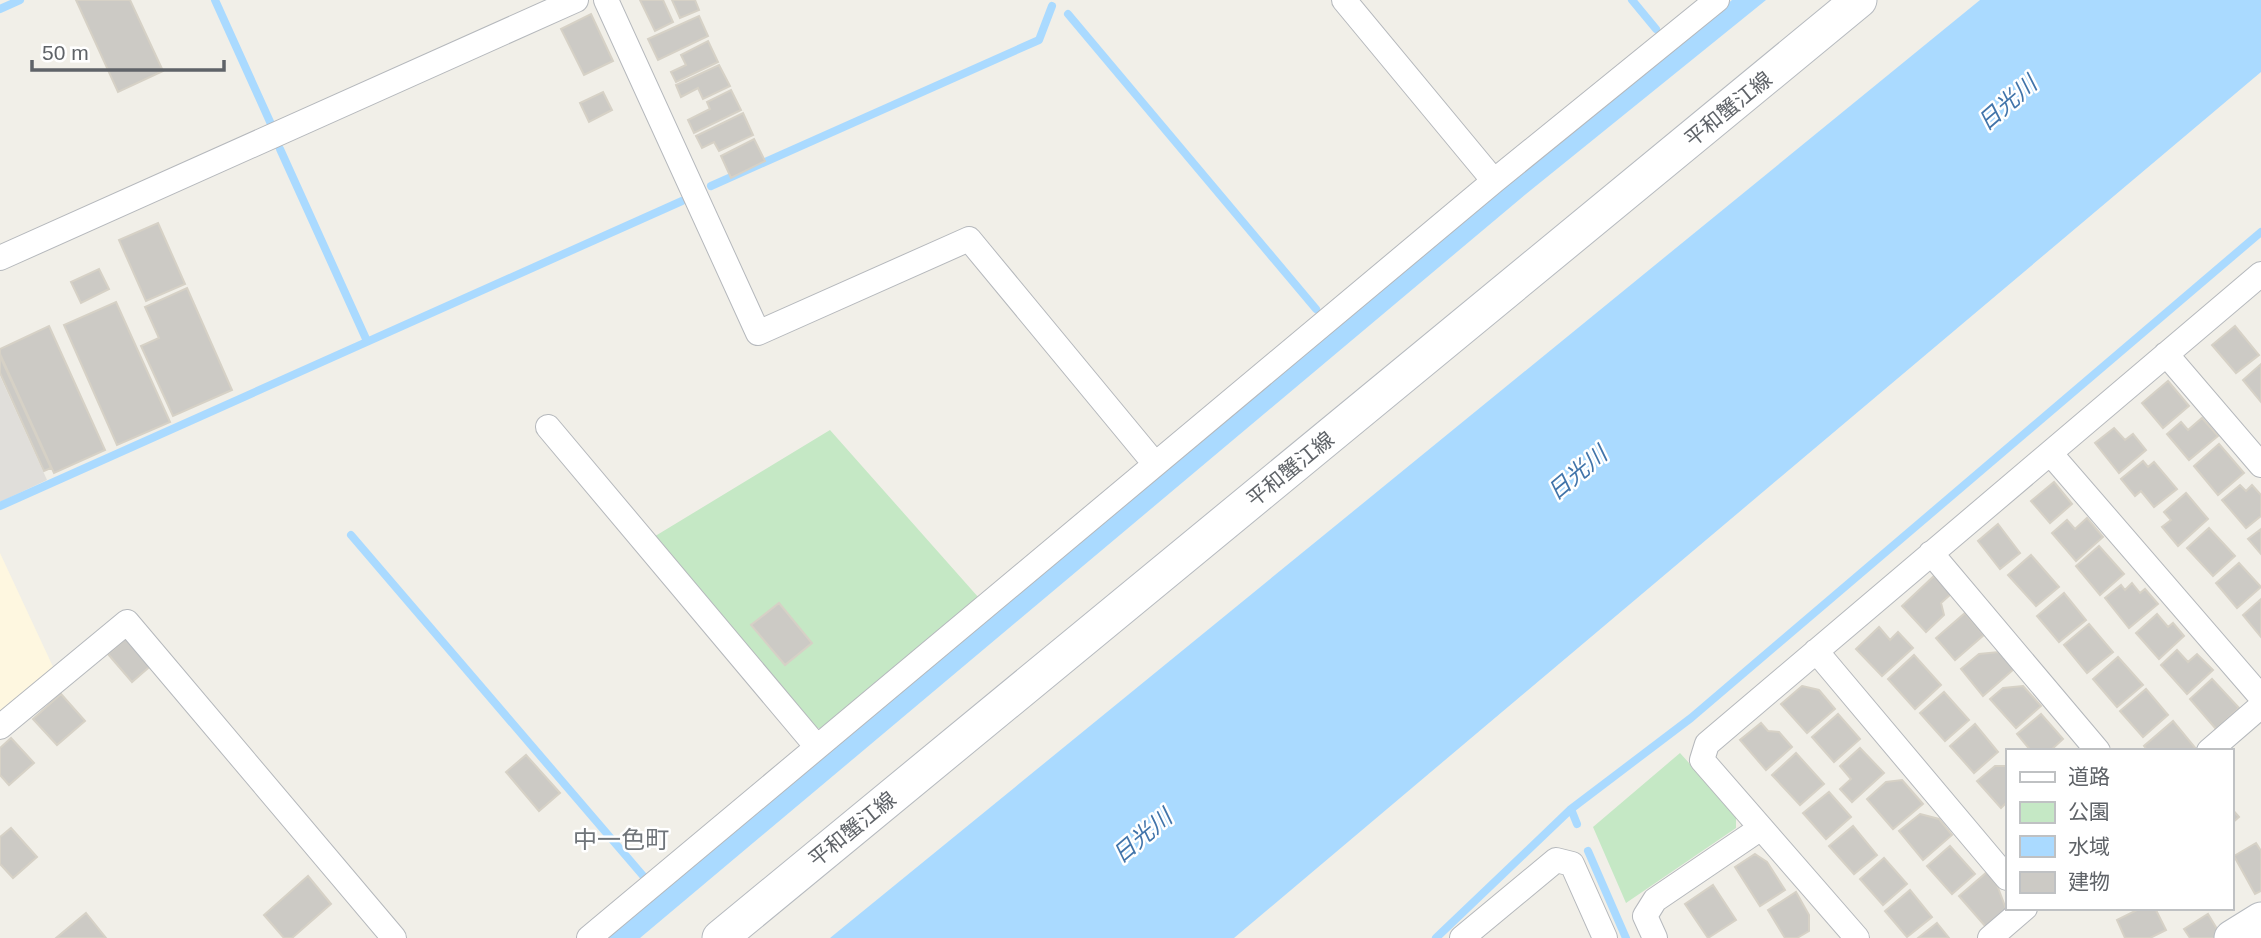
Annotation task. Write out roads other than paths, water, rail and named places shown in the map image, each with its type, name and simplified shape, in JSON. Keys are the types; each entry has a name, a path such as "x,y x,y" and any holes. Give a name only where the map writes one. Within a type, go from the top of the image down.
{"main road":[{"name":"平和蟹江線","path":"720,938 1859,0"},
{"path":"2232,938 2261,920"}],"street":[{"path":"0,258 576,0"},
{"path":"606,0 758,333 969,239 1155,464"},
{"path":"1344,0 1494,181"},
{"path":"589,938 1494,181 1717,0"},
{"path":"1857,938 1702,760 1707,744 2261,274"},
{"path":"2166,354 2256,450"},
{"path":"548,427 817,747"},
{"path":"2050,453 2261,697"},
{"path":"1931,554 2096,749"},
{"path":"0,727 127,622 394,938"},
{"path":"1816,651 2006,877"},
{"path":"2211,749 2261,706"},
{"path":"1655,938 1645,916 1655,900 1761,828"},
{"path":"1462,938 1556,860 1572,863 1605,938"},
{"path":"1990,938 2023,910"}],"water":[{"path":"1732,0 1766,0 1526,194 640,938 606,938 1476,208"},
{"name":"日光川","path":"1980,0 2261,0 2261,72 1234,938 830,938"}],"waterway":[{"path":"0,9 20,0"},
{"path":"215,0 271,124"},
{"path":"1632,0 1656,29"},
{"path":"711,186 1039,40 1052,6"},
{"path":"1068,14 1316,309"},
{"path":"280,149 367,341"},
{"path":"0,506 682,201"},
{"path":"1436,938 1571,809 1691,718 2261,232"},
{"path":"351,535 645,878"},
{"path":"1571,809 1577,824"},
{"path":"1588,851 1626,938"}],"district":[{"name":"中一色町","path":"621,839"}]}
